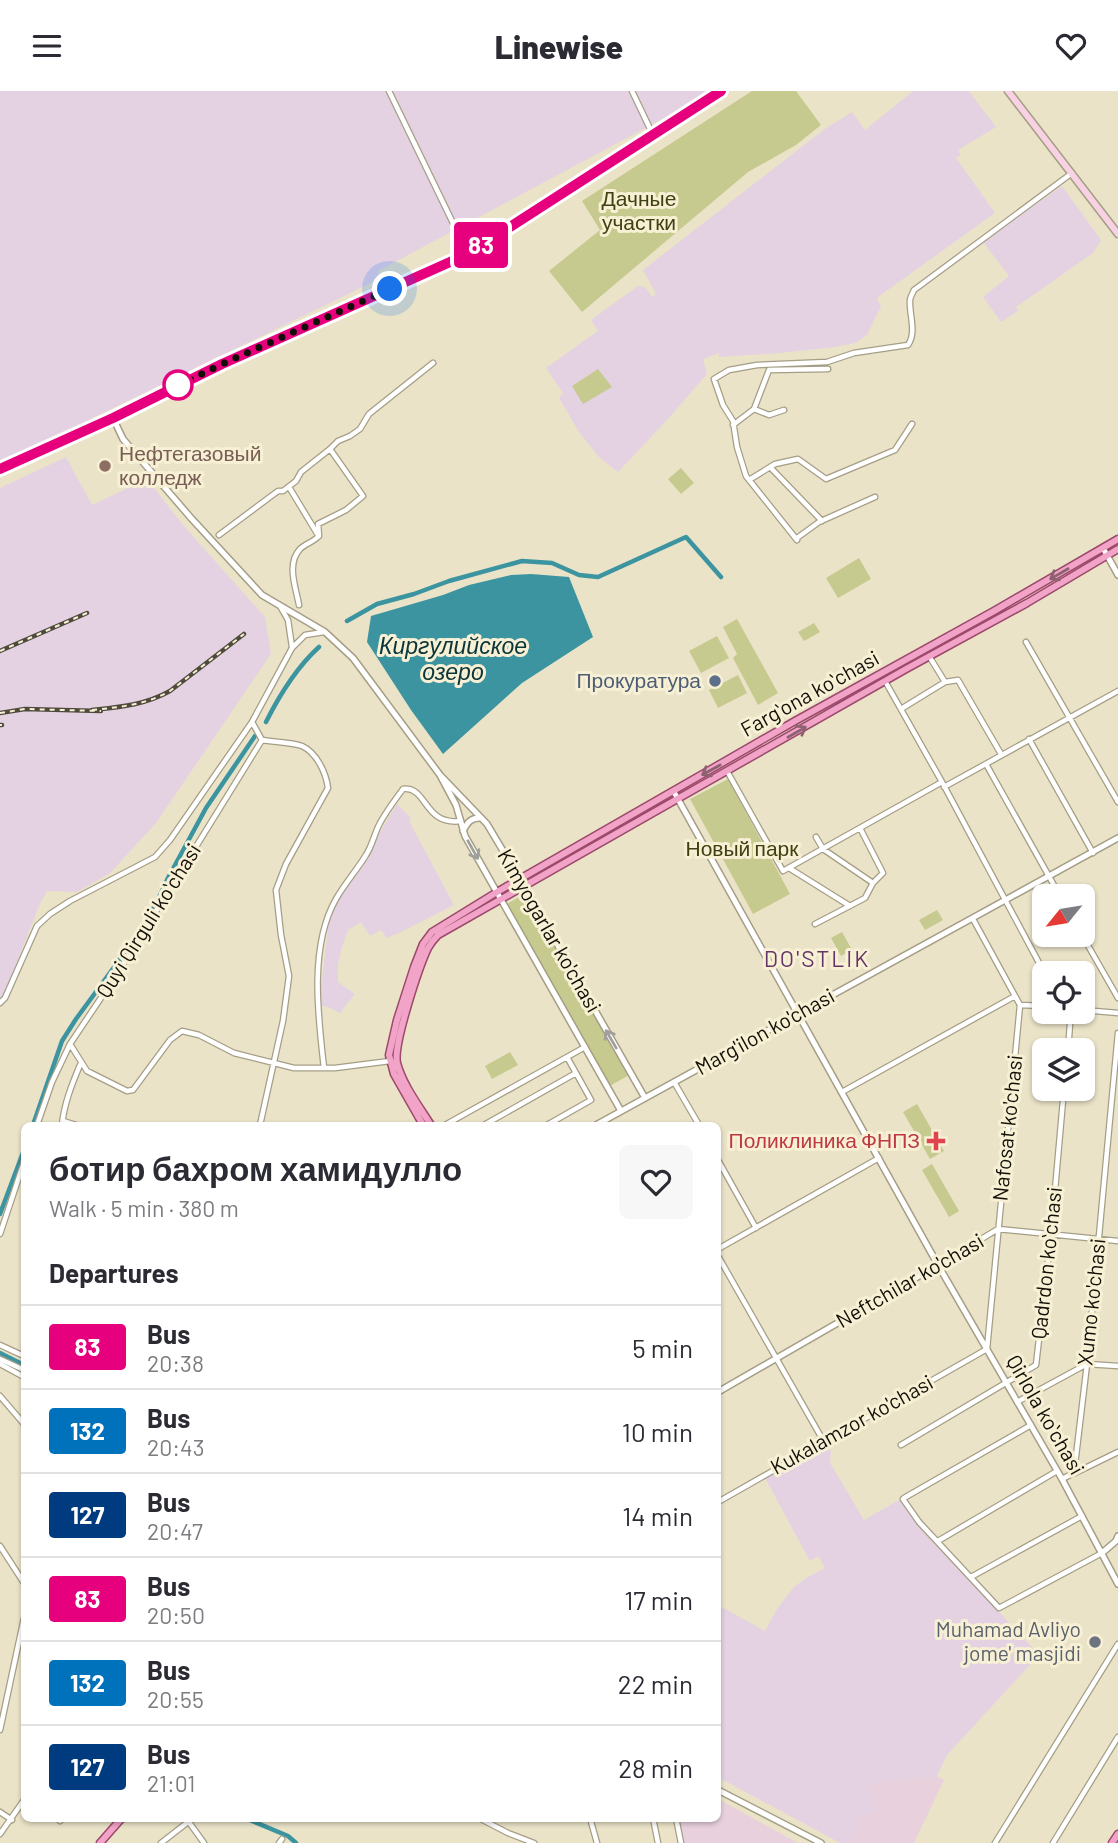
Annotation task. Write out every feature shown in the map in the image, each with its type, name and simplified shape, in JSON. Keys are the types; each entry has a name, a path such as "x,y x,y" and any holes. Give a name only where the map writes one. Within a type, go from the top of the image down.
{"main road":[{"path":"1008,91 1116,232"},
{"name":"Fargʻona koʻchasi","path":"499,895 677,795 795,721 1118,539"},
{"name":"Fargʻona koʻchasi","path":"677,795 727,771 1118,549"},
{"path":"421,1122 400,1086 389,1055 414,967 426,939 432,932 499,895"},
{"path":"429,1122 400,1071 396,1054 419,971 429,946 438,935 499,895"},
{"path":"100,1843 118,1822"},
{"path":"1112,1843 1118,1834"}],"street":[{"path":"389,91 468,254"},
{"path":"632,91 653,135"},
{"path":"0,469 113,418 222,364 468,254 721,91"},
{"path":"875,497 822,521 797,539 749,480 737,447 733,421 723,405 714,379 729,370 757,365 827,362 854,353 908,345 911,343 913,319 910,299 914,290 1072,173"},
{"path":"219,535 278,491 289,487 301,471 338,441 360,429 366,417 433,363"},
{"path":"732,426 754,409 769,370 828,369"},
{"path":"754,409 769,415 784,410"},
{"name":"Kimyogarlar ko'chasi","path":"113,418 123,439 191,519 262,596 325,632 353,657 440,775 487,824 645,1098"},
{"path":"749,480 775,464 798,459 826,479 895,450 912,424"},
{"path":"299,605 292,565 300,549 319,536 318,524 363,496 330,449"},
{"path":"770,467 822,521"},
{"path":"289,487 319,536"},
{"path":"1103,548 1118,575"},
{"path":"280,606 288,620 292,648"},
{"path":"0,1003 5,998 37,926 70,901 156,857 251,722 292,648 305,635 325,632"},
{"path":"1026,642 1118,802"},
{"path":"929,656 945,682"},
{"path":"901,709 945,682 958,680 1001,754"},
{"path":"885,681 1038,961"},
{"path":"727,771 783,871 1118,691"},
{"path":"251,722 262,740 301,746 312,754 327,777 328,788 286,864 276,890 289,976 283,1021 261,1122"},
{"path":"1028,739 1093,853"},
{"name":"Quyi Qirguli koʻchasi","path":"38,1122 52,1082 70,1044 119,971 262,740"},
{"path":"986,764 1053,884"},
{"name":"Kimyogarlar ko'chasi","path":"440,775 456,804 463,831 621,1111"},
{"path":"324,1068 317,991 322,940 335,899 367,854 379,825 403,789 411,789 416,793 439,818 450,822 461,821"},
{"name":"Qirlola koʻchasi","path":"677,795 938,1265 1062,1479 1118,1584"},
{"path":"463,831 469,821 476,817 481,818"},
{"path":"815,924 865,898 873,883 883,873 860,828"},
{"path":"816,837 823,849 873,883"},
{"name":"Marg'ilon ko'chasi","path":"602,1122 1118,838"},
{"path":"789,867 851,906"},
{"path":"973,919 1020,1005 1032,1005"},
{"path":"1089,947 1118,998"},
{"path":"842,1092 1015,996"},
{"name":"Nafosat ko'chasi","path":"987,1349 1020,1005"},
{"path":"1095,1011 1118,1013"},
{"path":"70,1044 87,1071 127,1091 133,1090 170,1040 182,1031 199,1035 234,1053 293,1068 324,1068 390,1061"},
{"name":"Xumo ko'chasi","path":"1074,1473 1118,1033"},
{"path":"456,1122 585,1047"},
{"path":"552,1122 591,1100 567,1057"},
{"path":"63,1122 72,1086 81,1064"},
{"path":"489,1122 576,1073"},
{"path":"674,1082 697,1122"},
{"name":"Qadrdon koʻchasi","path":"901,1445 1036,1365 1063,1101"},
{"path":"721,1247 879,1158"},
{"path":"721,1165 756,1228"},
{"path":"0,1234 21,1171"},
{"name":"Neftchilar ko'chasi","path":"721,1390 998,1230 1118,1241"},
{"path":"721,1261 824,1442"},
{"path":"0,1345 21,1355"},
{"name":"Kukalamzor ko'chasi","path":"721,1500 987,1349"},
{"path":"0,1361 21,1369"},
{"path":"0,1361 21,1375"},
{"path":"1017,1402 1087,1364 1118,1366"},
{"path":"0,1396 21,1420"},
{"path":"1031,1425 904,1497 919,1522 999,1608 1102,1553 1118,1537"},
{"path":"1062,1479 1118,1452"},
{"path":"938,1541 1057,1471"},
{"path":"971,1577 1082,1516"},
{"path":"0,1547 21,1578"},
{"path":"0,1730 21,1632"},
{"path":"995,1843 1118,1644"},
{"path":"1053,1843 1118,1737"},
{"path":"721,1792 821,1843"},
{"path":"0,1834 21,1805"},
{"path":"0,1812 12,1820"},
{"path":"160,1843 185,1822"},
{"path":"188,1822 204,1843"},
{"path":"487,1822 534,1843"},
{"path":"591,1822 597,1843"},
{"path":"654,1822 658,1843"},
{"path":"677,1822 681,1843"}],"shaded area":[{"path":"0,91 715,91 378,271 379,277 375,281 0,463"},
{"path":"913,91 969,91 996,127 958,150 961,155 956,158 995,213 878,297 881,306 867,335 855,343 780,353 719,357 719,353 703,359 707,374 618,472 599,457 579,432 559,398 563,393 546,368 598,331 591,320 638,286 645,287 652,297 656,294 643,270 826,128 852,112 865,130"},
{"path":"1062,186 1101,240 1093,253 1016,307 1018,311 1001,322 983,297 1009,276 983,242"},
{"path":"66,457 92,505 147,479 183,525 265,617 271,654 156,823 110,873 77,892 47,891 6,990 0,998 0,488"},
{"path":"397,804 410,817 410,823 454,905 387,938 381,930 370,936 361,922 348,930 338,965 338,982 355,994 340,1013 319,1005 329,921 339,899"},
{"path":"825,1443 831,1452 830,1463 864,1520 901,1499 911,1516 1039,1655 947,1755 937,1776 868,1784 879,1811 859,1818 851,1843 840,1843 721,1779 721,1607 765,1631 794,1587 825,1568 818,1556 810,1561 765,1478"},
{"path":"937,1776 944,1780 914,1843 851,1843 867,1784"},
{"path":"721,1801 798,1843 681,1843 678,1822 721,1822"}],"green space":[{"name":"Дачные участки","path":"752,91 796,91 821,125 796,145 748,172 582,312 549,271 600,230 582,201"},
{"path":"598,369 612,387 583,404 572,386"},
{"path":"681,468 694,483 681,494 668,479"},
{"path":"859,558 871,579 838,598 826,578"},
{"path":"737,619 778,693 758,705 733,658 737,654 723,627"},
{"path":"814,623 820,632 804,641 798,632"},
{"path":"717,636 729,658 701,673 689,651"},
{"path":"738,675 747,693 718,708 709,690"},
{"name":"Новый парк","path":"728,779 790,894 753,914 690,799"},
{"path":"528,892 631,1074 608,1087 505,905"},
{"path":"937,910 943,920 925,930 919,920"},
{"path":"842,932 852,950 841,956 831,938"},
{"path":"510,1052 518,1065 492,1079 485,1066"},
{"path":"917,1104 944,1151 930,1159 903,1112"},
{"path":"932,1164 959,1211 949,1217 922,1170"}],"water":[{"name":"Киргулийское озеро","path":"511,575 569,577 593,637 522,683 443,754 367,642 371,616 469,585"}],"waterway":[{"path":"347,621 377,604 522,561 552,563 579,575 598,577 686,537 721,577"},
{"path":"266,722 289,682 319,647"},
{"path":"34,1122 62,1041 134,940 206,808 255,736"},
{"path":"0,1214 21,1158"},
{"path":"0,1353 21,1364"},
{"path":"255,1822 288,1836 296,1843"}],"railway":[{"path":"0,651 87,613"},
{"path":"92,710 132,705 161,696 244,634"},
{"path":"0,713 25,709 101,711"}],"bus line":[{"name":"83","path":"0,469 113,418 222,364 468,254 721,91"}],"place":[{"name":"Нефтегазовый колледж","path":"105,466"},
{"name":"Прокуратура","path":"715,681"},
{"name":"Поликлиника ФНПЗ","path":"936,1141"},
{"name":"Muhamad Avliyo jome' masjidi","path":"1095,1642"}],"district":[{"name":"DO'STLIK","path":"817,959"}],"route":[{"path":"178,385 173,388 390,289"}]}
